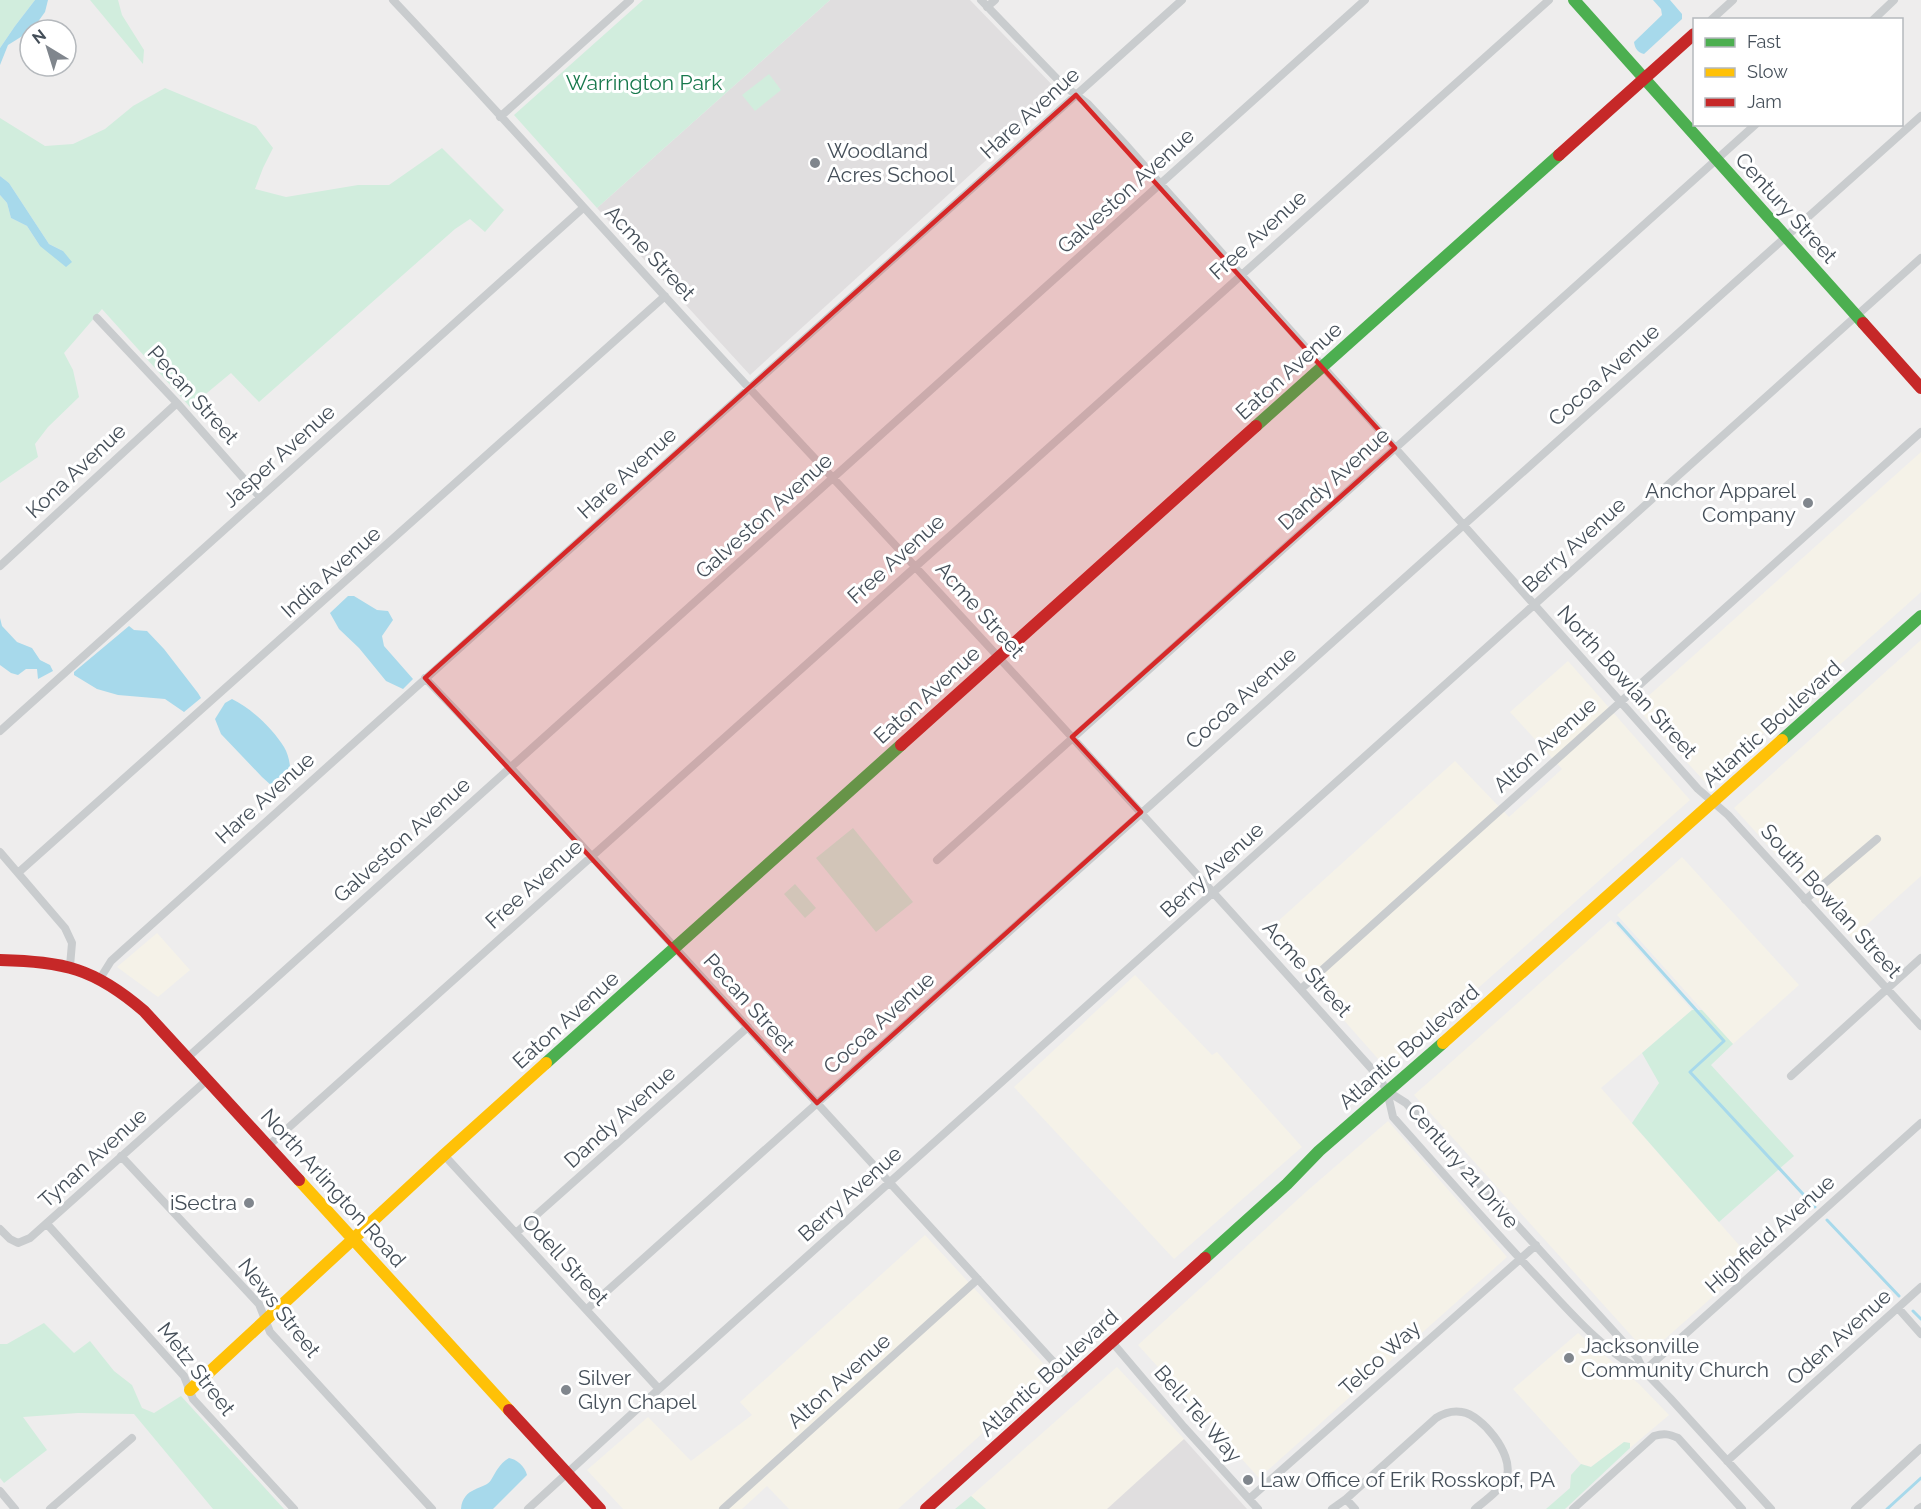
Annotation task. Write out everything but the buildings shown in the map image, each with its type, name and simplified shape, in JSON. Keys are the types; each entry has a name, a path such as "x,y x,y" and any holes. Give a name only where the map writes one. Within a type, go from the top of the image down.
{"street":[{"name":"Acme Street","path":"393,0 1141,812 1378,1076 1387,1090"},
{"path":"500,117 630,0"},
{"path":"984,3 995,0"},
{"name":"Hare Avenue","path":"101,977 111,961 1182,0"},
{"name":"Galveston Avenue","path":"187,1058 1365,0"},
{"name":"Free Avenue","path":"268,1146 1549,0"},
{"name":"Century Street","path":"1574,0 1921,388"},
{"path":"1713,18 1734,0"},
{"path":"1875,18 1894,0"},
{"name":"North Bowlan Street","path":"984,3 1062,84 1088,104 1698,789 1714,802"},
{"name":"Eaton Avenue","path":"189,1390 444,1155 1693,36"},
{"name":"Cocoa Avenue","path":"587,1310 1921,116"},
{"name":"Dandy Avenue","path":"937,860 1754,126"},
{"name":"Jasper Avenue","path":"0,731 583,208"},
{"name":"Berry Avenue","path":"528,1509 1921,258"},
{"name":"India Avenue","path":"19,872 665,296"},
{"name":"Pecan Street","path":"97,318 177,402 260,497"},
{"name":"Kona Avenue","path":"0,566 177,402"},
{"name":"Alton Avenue","path":"1301,989 1921,432"},
{"name":"Atlantic Boulevard","path":"926,1509 1287,1184 1319,1151 1470,1020 1921,616"},
{"name":"Pecan Street","path":"425,678 510,767 1070,1380"},
{"name":"South Bowlan Street","path":"1714,802 1921,1026"},
{"path":"1805,900 1877,839"},
{"path":"0,852 19,872 69,935 72,943 70,966"},
{"path":"1791,1076 1921,958"},
{"name":"North Arlington Road","path":"0,960 41,960 86,970 124,992 353,1238 600,1509"},
{"name":"Dandy Avenue","path":"516,1233 748,1027"},
{"name":"Tynan Avenue","path":"0,1229 18,1243 30,1238 207,1080"},
{"name":"Century 21 Drive","path":"1387,1090 1406,1103 1637,1357 1644,1371 1771,1509"},
{"name":"Century 21 Drive","path":"1387,1090 1393,1116 1520,1258 1574,1317 1629,1365 1644,1371"},
{"name":"Highfield Avenue","path":"1644,1371 1921,1123"},
{"name":"Odell Street","path":"444,1155 659,1389"},
{"name":"News Street","path":"121,1156 259,1304 270,1332 432,1509"},
{"name":"Metz Street","path":"47,1224 184,1376 193,1400 294,1509"},
{"name":"Telco Way","path":"1249,1499 1536,1245"},
{"name":"Alton Avenue","path":"723,1509 978,1279"},
{"name":"Oden Avenue","path":"1727,1461 1921,1287"},
{"path":"1898,1308 1921,1334"},
{"name":"Bell-Tel Way","path":"1112,1342 1258,1509"},
{"path":"1332,1509 1436,1418 1444,1413 1464,1412 1474,1417 1492,1435 1506,1455 1508,1465 1507,1475 1496,1491 1475,1509"},
{"path":"1573,1509 1654,1436 1662,1434 1671,1434 1678,1438 1742,1509"},
{"path":"50,1509 132,1438"},
{"path":"1855,1509 1921,1448"},
{"path":"0,1491 15,1509"},
{"path":"1346,1499 1355,1509"}],"highlighted area":[{"path":"1076,95 1395,448 1072,737 1141,812 817,1103 425,678"}],"shaded area":[{"name":"Woodland Acres School","path":"830,0 970,0 1060,93 750,375 597,208"},
{"path":"1921,452 1921,592 1707,784 1636,707"},
{"path":"1921,640 1921,876 1852,938 1734,808"},
{"path":"1568,661 1690,800 1387,1069 1266,932 1455,761 1509,817 1562,769 1510,712"},
{"path":"1682,857 1799,985 1733,1044 1617,915"},
{"path":"1611,920 1692,1010 1601,1088 1753,1261 1648,1354 1414,1095"},
{"path":"157,933 190,970 158,997 117,967"},
{"path":"1135,975 1212,1055 1217,1052 1302,1147 1174,1259 1014,1087"},
{"path":"1388,1121 1507,1257 1259,1478 1138,1345 1307,1191"},
{"path":"925,1235 1051,1372 898,1509 789,1509 767,1486 742,1509 623,1509 587,1470 648,1417 691,1461 752,1415 740,1402"},
{"path":"1578,1333 1639,1384 1669,1415 1630,1448 1630,1443 1624,1442 1591,1467 1581,1464 1513,1389"},
{"path":"1117,1367 1185,1440 1108,1509 986,1509 971,1496"},
{"path":"1184,1439 1247,1509 1107,1509"}],"green space":[{"path":"0,0 35,0 21,18 18,18 18,22 0,48"},
{"path":"90,0 118,0 122,15 144,50 143,64"},
{"name":"Warrington Park","path":"643,0 830,0 597,208 514,115"},
{"path":"769,74 781,90 755,111 742,95"},
{"path":"165,88 256,126 273,148 255,189 286,197 358,185 389,185 442,148 504,210 485,232 470,219 455,229 259,402 231,373 190,407 102,309 64,353 73,370 79,397 48,427 35,444 38,457 0,483 0,195 7,203 11,218 27,226 40,246 63,251 49,244 9,183 0,176 0,118 45,146 73,144 105,129 133,106"},
{"path":"853,828 913,902 876,932 816,858"},
{"path":"795,884 816,908 805,918 784,894"},
{"path":"1692,1010 1702,1010 1733,1044 1711,1065 1794,1156 1719,1222 1632,1123 1659,1083 1642,1053"},
{"path":"44,1323 74,1353 90,1341 114,1371 132,1385 142,1408 154,1413 181,1396 284,1509 213,1509 134,1414 78,1413 23,1417 47,1450 4,1483 0,1478 0,1344 7,1344"},
{"path":"1624,1442 1630,1443 1630,1448 1565,1509 1546,1509 1570,1488 1571,1475 1581,1464 1591,1467"},
{"path":"971,1496 986,1509 955,1509"}],"water":[{"path":"35,0 48,0 41,18 21,18"},
{"path":"1653,0 1670,0 1682,14 1682,19 1644,54 1637,50 1634,42 1662,15 1661,9"},
{"path":"18,22 18,39 8,45 0,65 0,48"},
{"path":"0,176 9,183 49,244 63,251 72,262 66,267 40,246 27,226 11,218 7,203 0,195"},
{"path":"348,596 354,596 377,610 388,611 393,620 382,636 384,646 413,679 403,689 386,681 359,648 339,629 330,613"},
{"path":"0,618 2,626 17,642 32,648 40,660 50,665 53,671 38,679 37,669 26,669 18,675 0,665"},
{"path":"129,626 134,630 147,631 198,693 201,698 184,712 165,699 118,695 97,689 74,675 74,672"},
{"path":"232,699 261,720 284,747 291,774 280,786 272,786 221,734 215,719 225,703"},
{"path":"509,1458 520,1464 527,1475 493,1509 461,1509 466,1496 488,1483 500,1465"}],"waterway":[{"path":"1618,923 1724,1041 1690,1072 1815,1207"},
{"path":"1827,1220 1899,1296"},
{"path":"1913,1311 1921,1319"},
{"path":"1887,1509 1921,1478"}],"traffic: fast":[{"path":"1574,0 1863,323"},
{"path":"1256,426 1559,155"},
{"path":"1782,740 1921,616"},
{"path":"546,1063 901,745"},
{"path":"1205,1258 1287,1184 1319,1151 1443,1043"}],"traffic: slow":[{"path":"1443,1043 1782,740"},
{"path":"190,1390 546,1063"},
{"path":"299,1180 509,1410"}],"traffic: jam":[{"path":"1559,155 1693,35"},
{"path":"1863,323 1921,388"},
{"path":"901,745 1256,426"},
{"path":"0,960 61,966 94,976 110,985 144,1011 299,1180"},
{"path":"926,1509 1205,1258"},
{"path":"509,1410 600,1509"}],"place":[{"name":"Woodland Acres School","path":"815,163"},
{"name":"Anchor Apparel Company","path":"1808,503"},
{"name":"iSectra","path":"249,1203"},
{"name":"Jacksonville Community Church","path":"1569,1358"},
{"name":"Silver Glyn Chapel","path":"566,1390"},
{"name":"Law Office of Erik Rosskopf, PA","path":"1248,1480"}]}
